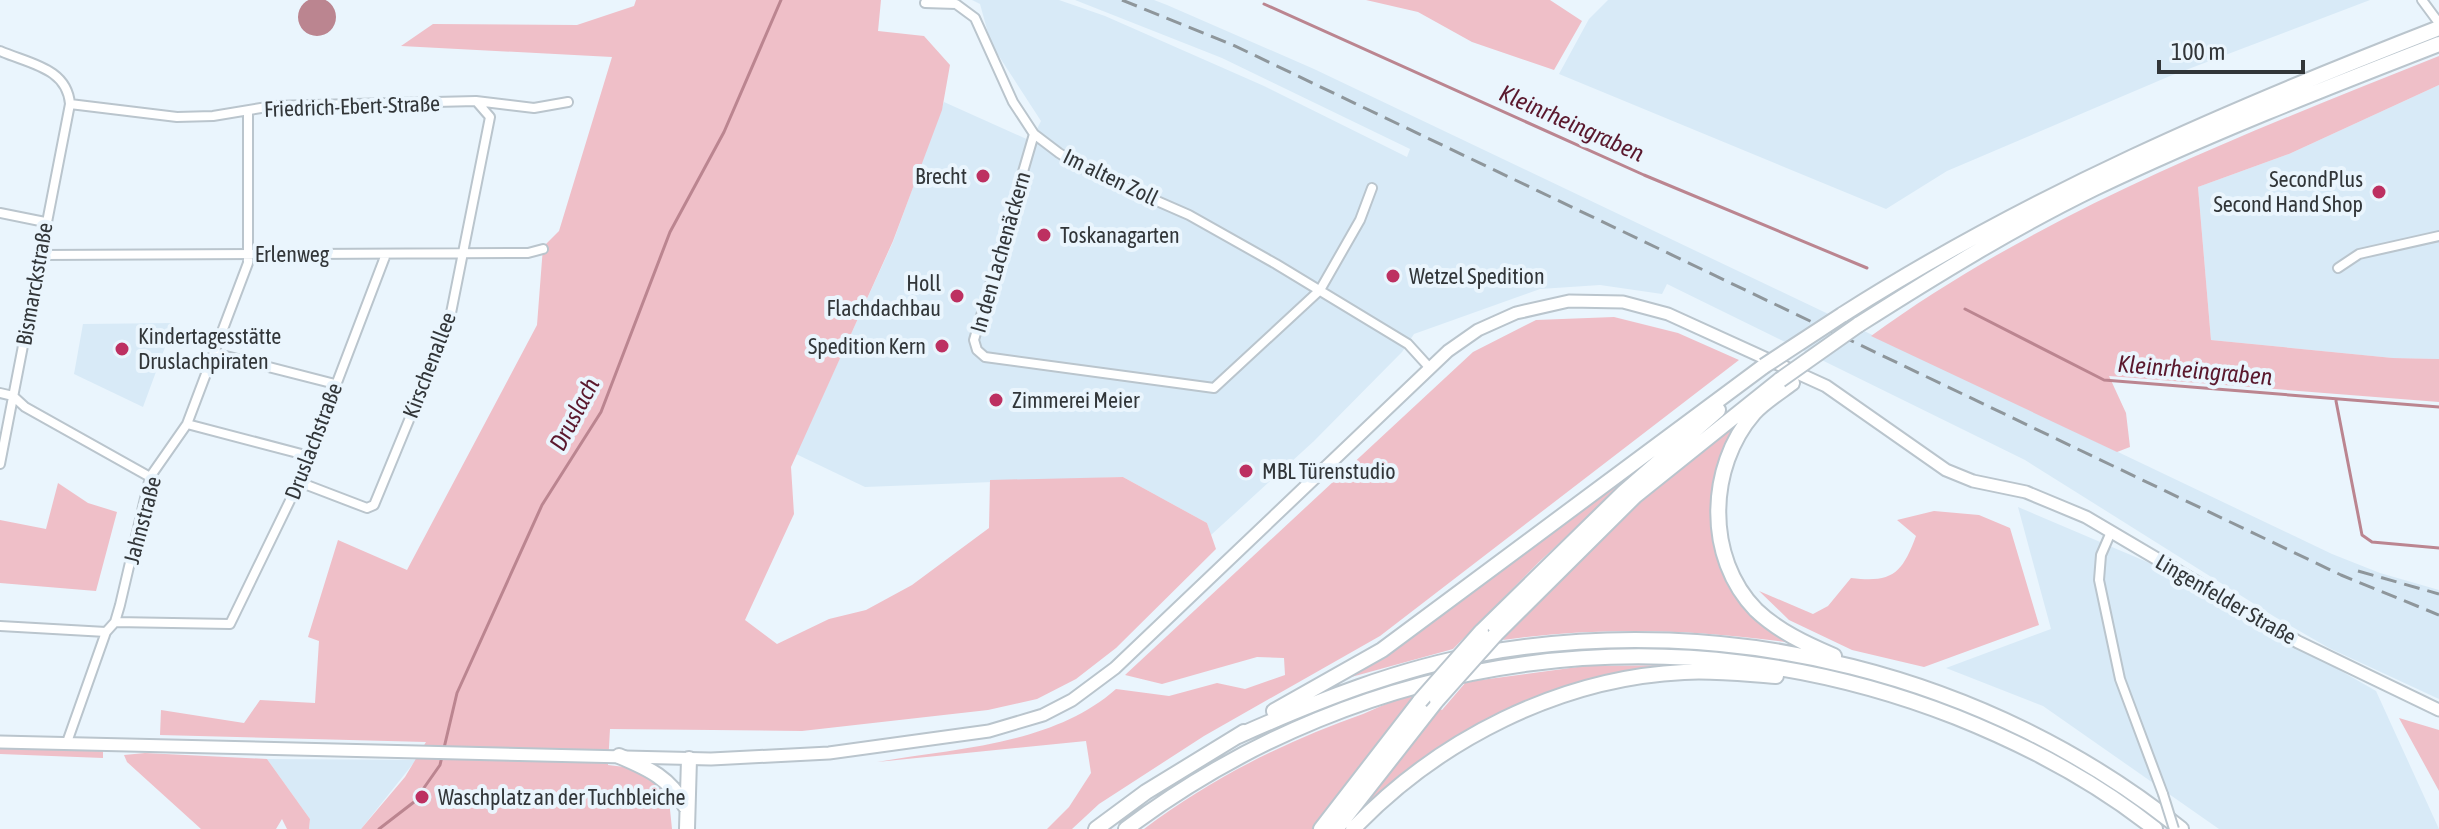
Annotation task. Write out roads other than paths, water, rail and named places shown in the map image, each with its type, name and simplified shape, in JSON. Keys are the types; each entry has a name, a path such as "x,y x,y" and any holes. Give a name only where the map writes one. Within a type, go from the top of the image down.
{"highway":[{"path":"1096,829 1146,792 1238,736 1274,710 1382,650 1776,375 1829,345 1944,270 2093,189 2430,42 2439,25"},
{"path":"1321,829 1420,701 1488,633 1635,496 1842,315 2010,215 2091,174 2256,100 2430,42"},
{"path":"1776,375 1731,448 1720,480 1718,523 1724,556 1744,595 1782,631 1868,670"},
{"path":"1336,829 1488,633"},
{"path":"1238,736 1317,701 1413,670 1484,653 1556,644 1645,639 1709,642 1814,658 1868,670 1928,689 2032,733 2105,775 2181,829"},
{"path":"1126,829 1211,771 1316,719 1379,696 1475,670 1530,662 1640,655 1701,657 1804,671 1904,697 1987,730 2074,774 2155,829"},
{"path":"1353,829 1382,798 1417,770 1479,731 1515,713 1594,687 1659,674 1686,671 1785,676 1804,671"},
{"path":"619,756 660,774 676,789 686,807"},
{"path":"687,829 689,759"},
{"path":"1134,829 1157,806"}],"main road":[{"name":"Lingenfelder Straße","path":"0,742 689,759 786,757 957,737 1016,724 1072,700 1115,668 1428,366 1478,330 1516,313 1569,301 1645,306 1696,325 1826,386 1946,470 2060,504 2298,642 2439,710"}],"street":[{"path":"2422,0 2439,25"},
{"name":"Im alten Zoll","path":"925,3 956,4 975,18 1013,102 1034,134 1086,170 1189,215 1320,290 1408,344 1428,366"},
{"path":"0,51 62,78 69,87 70,104"},
{"name":"Friedrich-Ebert-Straße","path":"70,104 177,117 273,106 476,101 534,108 568,102"},
{"name":"Kirschenallee","path":"299,482 367,508 374,505 449,323 490,117 476,101"},
{"name":"Bismarckstraße","path":"0,464 70,104"},
{"name":"Jahnstraße","path":"66,745 106,632 115,622 150,477 187,424 249,253 248,111"},
{"name":"In den Lachenäckern","path":"1034,134 974,340 977,350 985,357 1214,388 1320,290 1360,220 1372,188"},
{"path":"0,213 45,222"},
{"path":"2338,268 2359,254 2439,236"},
{"name":"Erlenweg","path":"41,255 386,254 543,249"},
{"name":"Druslachstraße","path":"115,622 230,624 299,482 386,254"},
{"path":"214,353 335,384"},
{"path":"0,393 13,396 25,407 150,477"},
{"path":"187,424 309,456"},
{"path":"2111,532 2101,555 2099,580 2120,679 2174,829"},
{"path":"0,626 106,632"}],"waterway":[{"name":"Druslach","path":"379,829 414,802 440,765 457,693 542,505 601,412 670,232 724,132 781,0"},
{"name":"Kleinrheingraben","path":"1264,4 1644,175 1867,268"},
{"name":"Kleinrheingraben","path":"1965,309 2104,380 2439,407"},
{"path":"2336,401 2362,535 2372,542 2439,548"}],"railway":[{"path":"1122,0 1233,45 2341,575 2439,615"},
{"path":"2358,571 2439,594"}],"place":[{"name":"Brecht","path":"983,176"},
{"name":"SecondPlus Second Hand Shop","path":"2379,192"},
{"name":"Toskanagarten","path":"1044,235"},
{"name":"Wetzel Spedition","path":"1393,276"},
{"name":"Holl Flachdachbau","path":"957,296"},
{"name":"Spedition Kern","path":"942,346"},
{"name":"Kindertagesstätte Druslachpiraten","path":"122,349"},
{"name":"Zimmerei Meier","path":"996,400"},
{"name":"MBL Türenstudio","path":"1246,471"},
{"name":"Waschplatz an der Tuchbleiche","path":"422,797"}]}
